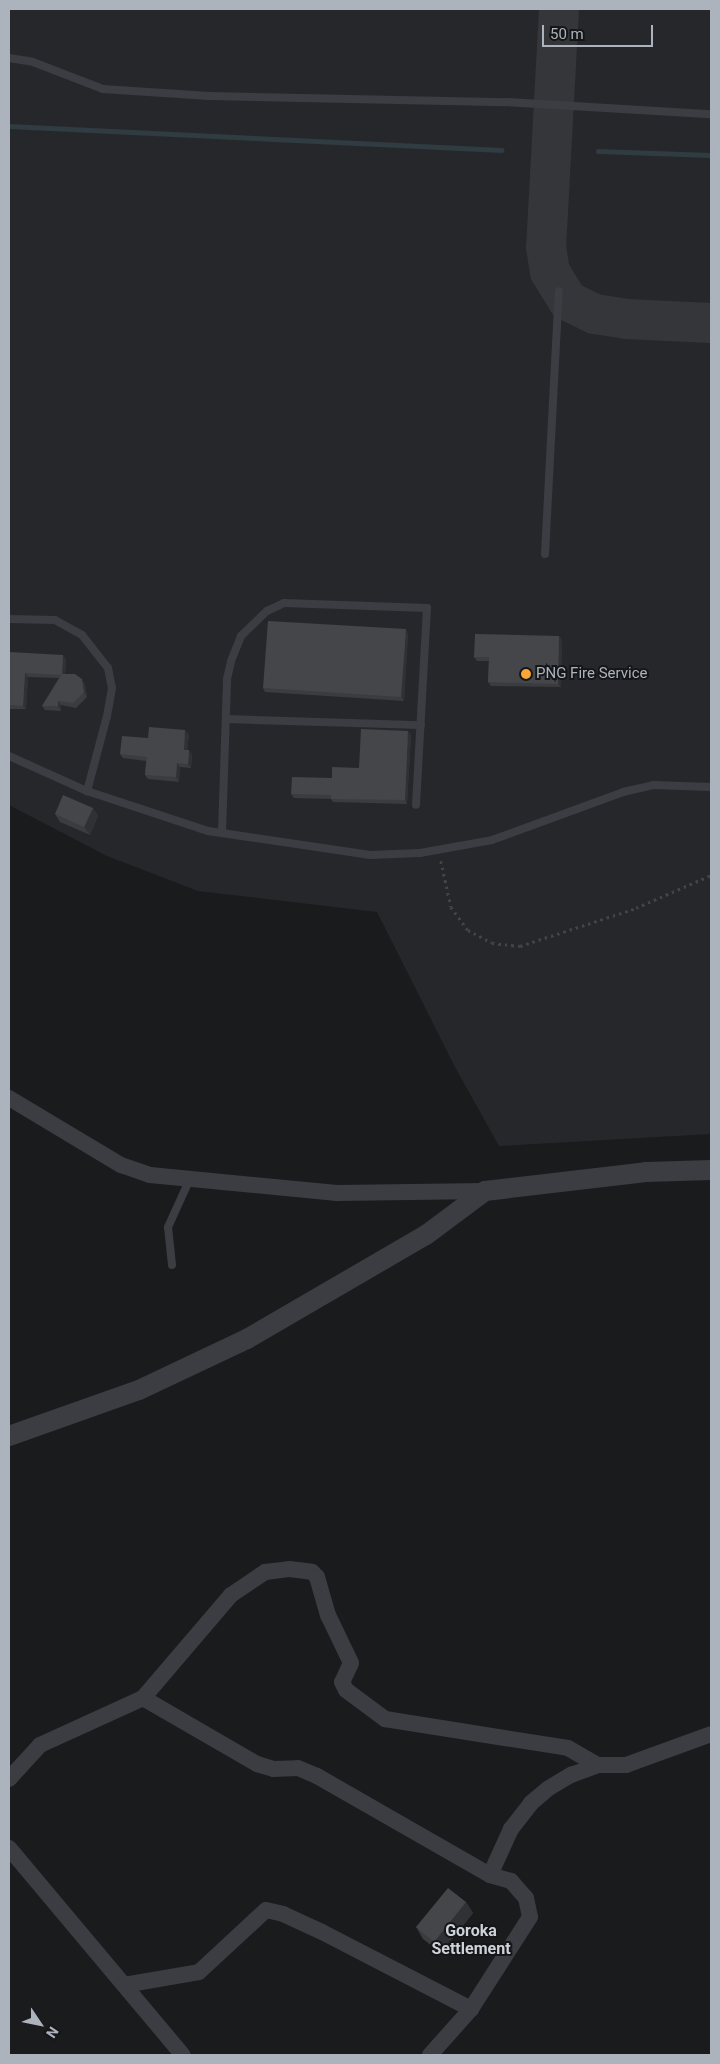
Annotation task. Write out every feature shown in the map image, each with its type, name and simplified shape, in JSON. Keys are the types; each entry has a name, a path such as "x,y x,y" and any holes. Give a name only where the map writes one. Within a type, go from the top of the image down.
{"street":[{"path":"9,1098 121,1165 150,1175 189,1181 337,1194 485,1191 646,1172 711,1170"},
{"path":"9,1436 139,1390 239,1343 426,1235 485,1191"},
{"path":"9,1779 40,1745 143,1698 231,1595 265,1572 289,1569 312,1572 351,1662 342,1682 346,1690 385,1719 568,1748 598,1766"},
{"path":"143,1698 257,1764 273,1768 298,1768 316,1776 490,1876 511,1881 526,1898 530,1917 471,2009 430,2055"},
{"path":"490,1876 511,1829 531,1803 571,1775 598,1766 626,1765 711,1734"},
{"path":"9,1848 183,2055"},
{"path":"124,1986 199,1972 266,1910 283,1914 322,1932 471,2009"}],"lane":[{"path":"9,58 33,62 103,89 209,96 506,102 711,114"},
{"path":"545,554 560,291"},
{"path":"222,832 227,680 241,636 267,612 284,603 427,608 416,805"},
{"path":"9,619 55,620 82,636 108,668 112,688 107,716 87,791"},
{"path":"226,719 421,725"},
{"path":"9,756 87,791 168,820 208,831 370,855 440,850 492,840 622,792 653,785 711,787"},
{"path":"172,1265 168,1227 189,1181"}],"path":[{"path":"440,850 451,907 468,930 492,943 520,946 636,908 711,875"}],"shaded area":[{"path":"9,9 711,9 711,1134 499,1146 455,1067 377,912 198,891 107,856 9,805"}],"building":[{"path":"268,621 406,629 401,697 263,688"},
{"name":"PNG Fire Service","path":"475,634 559,636 558,684 488,682 489,657 474,657"},
{"path":"9,652 63,655 62,674 25,673 23,706 9,705"},
{"path":"62,674 75,674 82,679 84,692 73,703 58,701 58,706 42,706"},
{"path":"149,727 185,730 184,750 189,750 188,764 177,763 176,777 145,775 147,757 120,754 122,736 148,738"},
{"path":"361,729 408,731 405,800 331,799 331,795 291,794 292,777 332,778 332,767 359,768"},
{"path":"63,795 93,808 84,827 55,814"},
{"path":"448,1888 466,1902 434,1942 416,1927"}],"waterway":[{"path":"9,126 501,150"},
{"path":"598,151 711,155"}],"taxiway":[{"path":"559,9 546,247 550,272 568,301 595,314 626,319 711,323"}],"place":[{"name":"PNG Fire Service","path":"526,674"}],"district":[{"name":"Goroka Settlement","path":"471,1940"}]}
